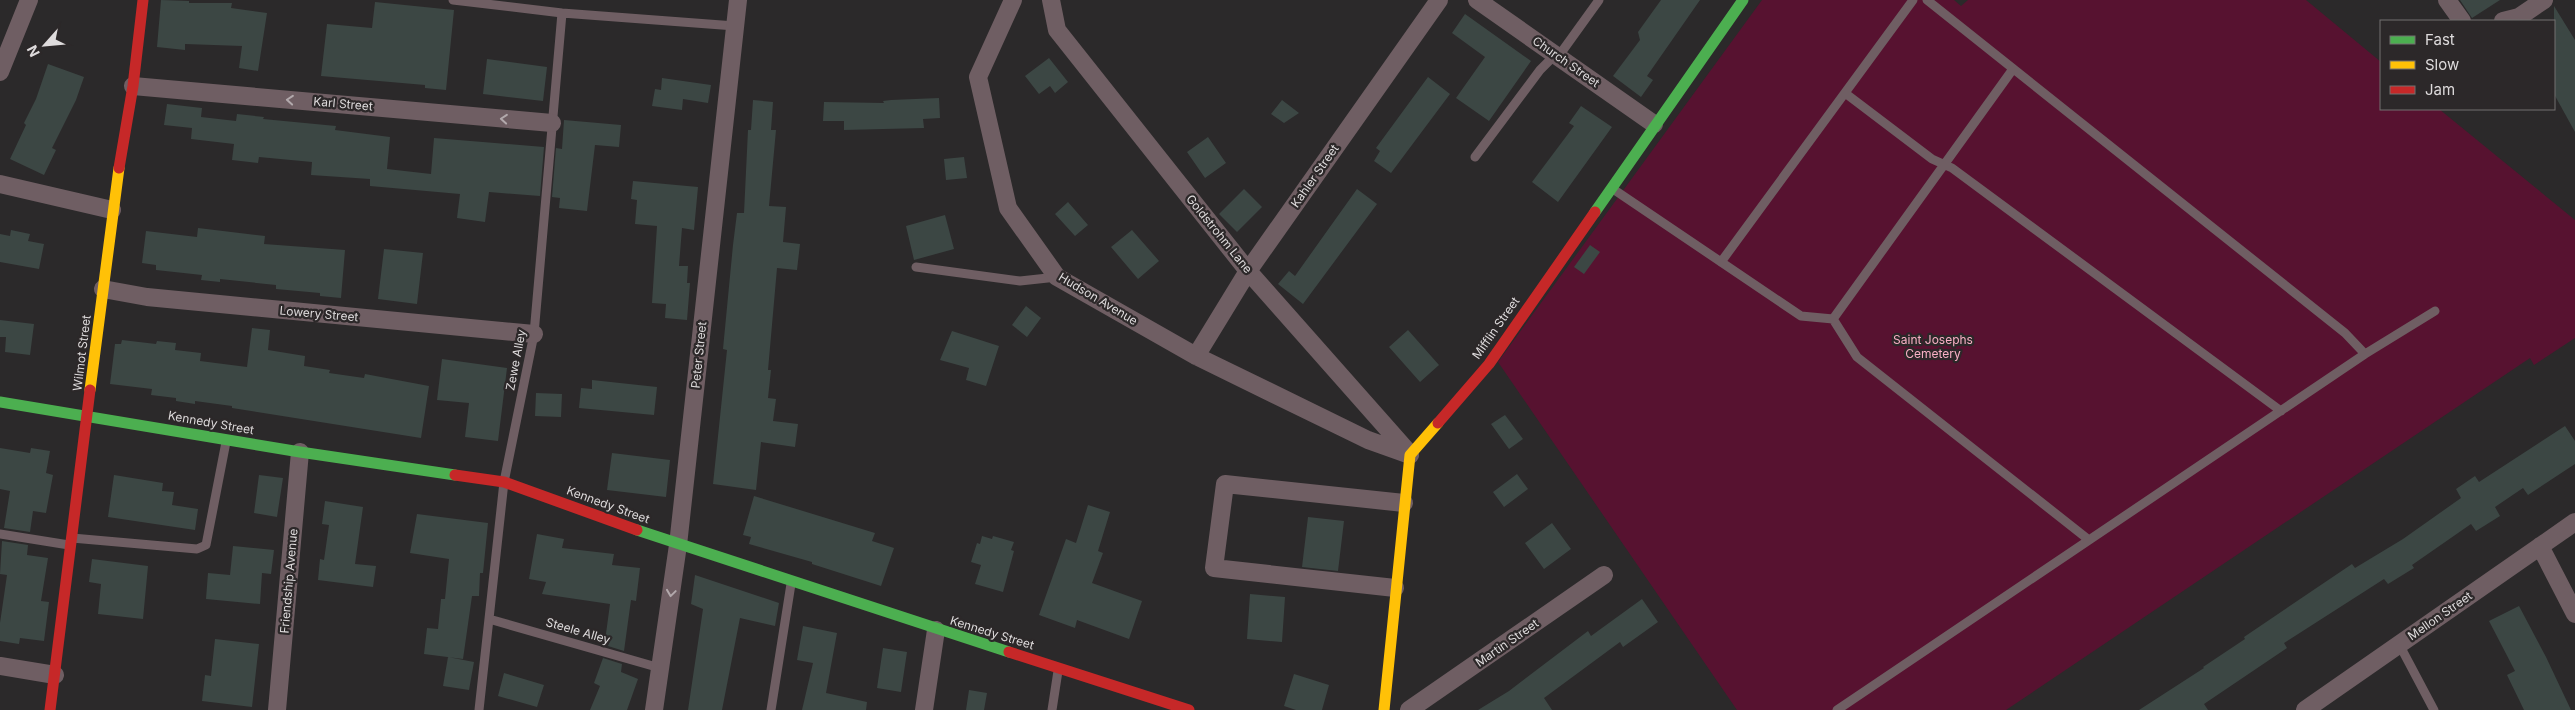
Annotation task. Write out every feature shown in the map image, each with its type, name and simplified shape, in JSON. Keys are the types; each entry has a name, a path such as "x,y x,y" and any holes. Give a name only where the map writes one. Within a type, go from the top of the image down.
{"street":[{"path":"0,72 29,0"},
{"name":"Wilmot Street","path":"50,710 104,289 112,210 133,86 143,0"},
{"name":"Peter Street","path":"654,710 678,545 738,0"},
{"name":"Hudson Avenue","path":"1013,0 978,77 1008,208 1057,277 1196,356 1368,440 1410,455"},
{"name":"Goldstrohm Lane","path":"1051,0 1057,30 1248,271 1410,455"},
{"name":"Kahler Street","path":"1196,356 1248,271 1439,0"},
{"name":"Church Street","path":"1477,0 1654,124"},
{"name":"Mifflin Street","path":"1410,455 1489,364 1610,187 1743,0"},
{"path":"2447,0 2461,20"},
{"path":"2507,20 2519,17 2544,0"},
{"name":"Karl Street","path":"133,86 552,123"},
{"path":"0,184 112,210"},
{"name":"Lowery Street","path":"104,289 147,297 534,334"},
{"name":"Kennedy Street","path":"0,402 300,452 504,482 678,545 936,630 1190,710"},
{"name":"Friendship Avenue","path":"277,710 300,452"},
{"path":"1384,710 1410,455"},
{"path":"1395,588 1214,568 1225,484 1404,503"},
{"name":"Mellon Street","path":"2305,710 2575,522"},
{"path":"2540,546 2575,614"},
{"name":"Martin Street","path":"1410,710 1604,575"},
{"path":"924,710 936,630"},
{"path":"0,666 55,675"}],"lane":[{"path":"453,0 562,13 735,26"},
{"path":"1475,157 1540,70 1557,56 1599,0"},
{"path":"1721,262 1913,0"},
{"path":"1927,0 2345,333 2365,354"},
{"name":"Zewe Alley","path":"478,710 504,482 534,334 562,13"},
{"path":"1833,319 2013,69"},
{"path":"1845,94 2281,411"},
{"path":"1610,187 1801,316 1833,319"},
{"path":"916,267 1020,281 1057,277"},
{"path":"1837,710 2365,354 2435,311"},
{"path":"1833,319 1857,357 2089,540"},
{"path":"0,534 71,542 197,549 206,545 227,440"},
{"path":"771,710 791,582"},
{"name":"Steele Alley","path":"489,619 660,668"},
{"path":"2399,644 2434,710"},
{"path":"1052,710 1058,669"}],"green space":[{"name":"Saint Josephs Cemetery","path":"1762,0 1954,0 1961,6 1968,0 2306,0 2380,61 2380,110 2440,110 2575,220 2575,338 2534,365 2530,358 2006,710 1737,710 1498,362"}],"building":[{"path":"161,0 189,1 189,3 232,3 231,8 267,13 258,71 239,68 242,46 185,44 185,50 157,47"},
{"path":"1661,0 1700,0 1647,76 1653,80 1641,97 1613,76 1640,40 1638,32"},
{"path":"2460,0 2500,0 2472,18"},
{"path":"375,2 454,10 446,90 425,88 425,85 321,76 327,24 372,28"},
{"path":"2554,6 2575,40 2575,132 2555,96"},
{"path":"1465,14 1531,61 1489,121 1456,98 1485,57 1452,33"},
{"path":"1049,58 1068,82 1055,93 1050,86 1039,94 1025,76"},
{"path":"487,59 547,67 543,101 483,94"},
{"path":"48,64 84,77 76,100 52,148 56,150 44,175 10,159 26,125 24,123 36,99"},
{"path":"1428,77 1450,94 1391,173 1374,161 1380,151 1376,148"},
{"path":"662,78 711,85 708,103 683,99 682,110 652,106 655,89 661,90"},
{"path":"939,98 940,118 923,119 924,128 844,130 844,121 823,121 824,102 884,103 883,101 891,100"},
{"path":"753,100 773,102 771,130 776,130 769,206 786,207 783,242 800,244 797,270 777,268 768,370 771,370 768,398 776,399 773,421 798,424 795,447 761,442 756,490 713,484 727,350 723,349 733,245 737,213 744,213 748,130 751,130"},
{"path":"1282,100 1299,113 1284,123 1271,114"},
{"path":"167,104 202,108 201,117 236,121 237,114 264,117 263,119 336,126 335,130 390,137 387,169 431,174 434,138 544,147 540,196 489,192 485,222 457,218 460,194 370,186 370,179 311,175 312,162 259,157 258,163 232,160 234,144 191,139 192,128 164,125"},
{"path":"1581,106 1612,127 1558,202 1532,182 1574,126 1569,123"},
{"path":"564,120 621,125 619,147 595,145 587,211 559,208 560,198 552,197 556,148 562,149"},
{"path":"1208,137 1226,163 1205,178 1187,152"},
{"path":"964,157 967,178 946,180 944,159"},
{"path":"633,181 698,187 694,230 682,228 679,266 688,266 687,283 690,283 687,320 665,318 666,304 652,303 657,226 635,224 637,200 631,199"},
{"path":"1244,189 1262,207 1237,232 1219,214"},
{"path":"1357,189 1377,204 1303,304 1278,284 1289,271 1295,276"},
{"path":"1068,202 1088,225 1075,236 1055,214"},
{"path":"945,215 954,249 914,260 906,226"},
{"path":"198,228 265,236 264,244 345,250 341,298 320,296 320,293 276,289 276,285 220,279 220,282 201,280 202,275 156,270 156,265 142,263 146,231 197,237"},
{"path":"11,230 30,234 28,241 44,244 39,269 0,262 0,234 10,236"},
{"path":"1132,230 1159,261 1138,279 1111,247"},
{"path":"1590,245 1600,252 1584,274 1574,267"},
{"path":"384,249 423,253 417,304 378,299"},
{"path":"1026,306 1041,318 1027,337 1012,325"},
{"path":"0,320 34,324 30,355 5,352 6,337 0,337"},
{"path":"252,328 270,330 268,350 305,356 304,366 330,370 329,373 364,378 365,374 429,386 421,438 232,408 232,406 195,401 195,404 176,401 176,398 151,395 152,389 110,384 115,344 121,344 122,340 156,344 157,341 176,343 175,350 201,353 200,361 247,367"},
{"path":"1408,330 1439,365 1420,382 1389,347"},
{"path":"952,331 999,346 986,386 966,380 969,368 940,360"},
{"path":"442,359 507,368 498,441 465,437 469,403 437,400"},
{"path":"592,380 657,387 654,415 579,408 581,388 592,389"},
{"path":"536,393 562,394 561,417 535,416"},
{"path":"1505,415 1523,439 1509,449 1491,424"},
{"path":"2565,426 2575,441 2575,464 2528,495 2523,488 2495,507 2500,516 2476,531 2471,524 2412,565 2414,568 2388,584 2384,579 2284,643 2287,648 2204,704 2208,710 2139,710 2204,668 2245,639 2244,637 2352,564 2355,568 2403,539 2461,498 2456,489 2475,476 2479,482"},
{"path":"0,448 30,453 31,448 50,451 46,473 53,475 46,513 33,511 30,532 4,528 10,491 0,489"},
{"path":"612,453 670,460 666,497 607,490"},
{"path":"1517,474 1528,489 1504,507 1493,492"},
{"path":"114,475 163,483 162,491 174,492 172,505 198,509 195,530 108,517"},
{"path":"259,475 283,478 277,517 254,513"},
{"path":"754,496 875,533 872,541 894,548 881,586 812,564 812,562 749,544 751,537 743,535"},
{"path":"325,501 363,507 355,564 376,566 373,587 318,580 320,559 324,560 329,525 322,524"},
{"path":"1088,505 1110,512 1098,551 1103,553 1092,583 1142,601 1129,639 1077,620 1075,628 1039,615 1066,539 1076,543"},
{"path":"417,514 488,523 483,573 480,573 479,596 472,596 463,659 424,654 427,628 438,629 441,599 445,599 449,559 410,553"},
{"path":"1308,517 1344,521 1338,571 1302,567"},
{"path":"1552,523 1571,549 1544,569 1525,543"},
{"path":"537,534 564,539 562,548 614,554 612,565 640,568 636,601 631,600 624,651 608,646 610,641 605,641 610,604 542,594 546,582 529,579"},
{"path":"982,536 992,539 993,536 1014,542 1011,550 1014,551 1003,592 975,584 981,565 971,562 977,543 980,544"},
{"path":"2,541 28,545 27,555 48,558 41,601 49,602 44,641 20,638 19,644 0,641 0,623 7,575 0,574"},
{"path":"233,546 274,550 271,574 262,573 260,604 206,599 208,573 230,575"},
{"path":"92,559 148,566 143,619 98,614 101,584 89,582"},
{"path":"695,575 779,603 775,626 740,618 722,710 688,710 703,609 691,604"},
{"path":"1250,594 1285,597 1282,642 1247,639"},
{"path":"1642,599 1658,622 1623,647 1620,642 1544,698 1552,710 1478,710 1509,691 1588,631 1591,636"},
{"path":"2519,606 2571,710 2524,710 2507,675 2515,671 2489,621"},
{"path":"803,626 837,633 826,693 867,702 866,710 802,710 813,663 797,660"},
{"path":"215,639 259,644 252,707 202,701 205,675 211,676"},
{"path":"883,648 907,652 901,692 877,688"},
{"path":"448,657 474,662 469,690 443,686"},
{"path":"603,658 622,664 621,672 638,679 627,710 590,710 600,686 594,683"},
{"path":"504,673 544,685 537,707 498,696"},
{"path":"1294,674 1329,685 1322,710 1296,710 1284,706"},
{"path":"969,690 987,693 984,710 966,710"}],"traffic: fast":[{"path":"1595,212 1743,0"},
{"path":"0,402 300,452 455,475"},
{"path":"637,530 1009,652"}],"traffic: slow":[{"path":"90,390 119,168"},
{"path":"1384,710 1410,455 1438,423"}],"traffic: jam":[{"path":"119,168 133,86 143,0"},
{"path":"1438,423 1489,364 1595,212"},
{"path":"50,710 90,390"},
{"path":"455,475 504,482 637,530"},
{"path":"1009,652 1189,710"}]}
